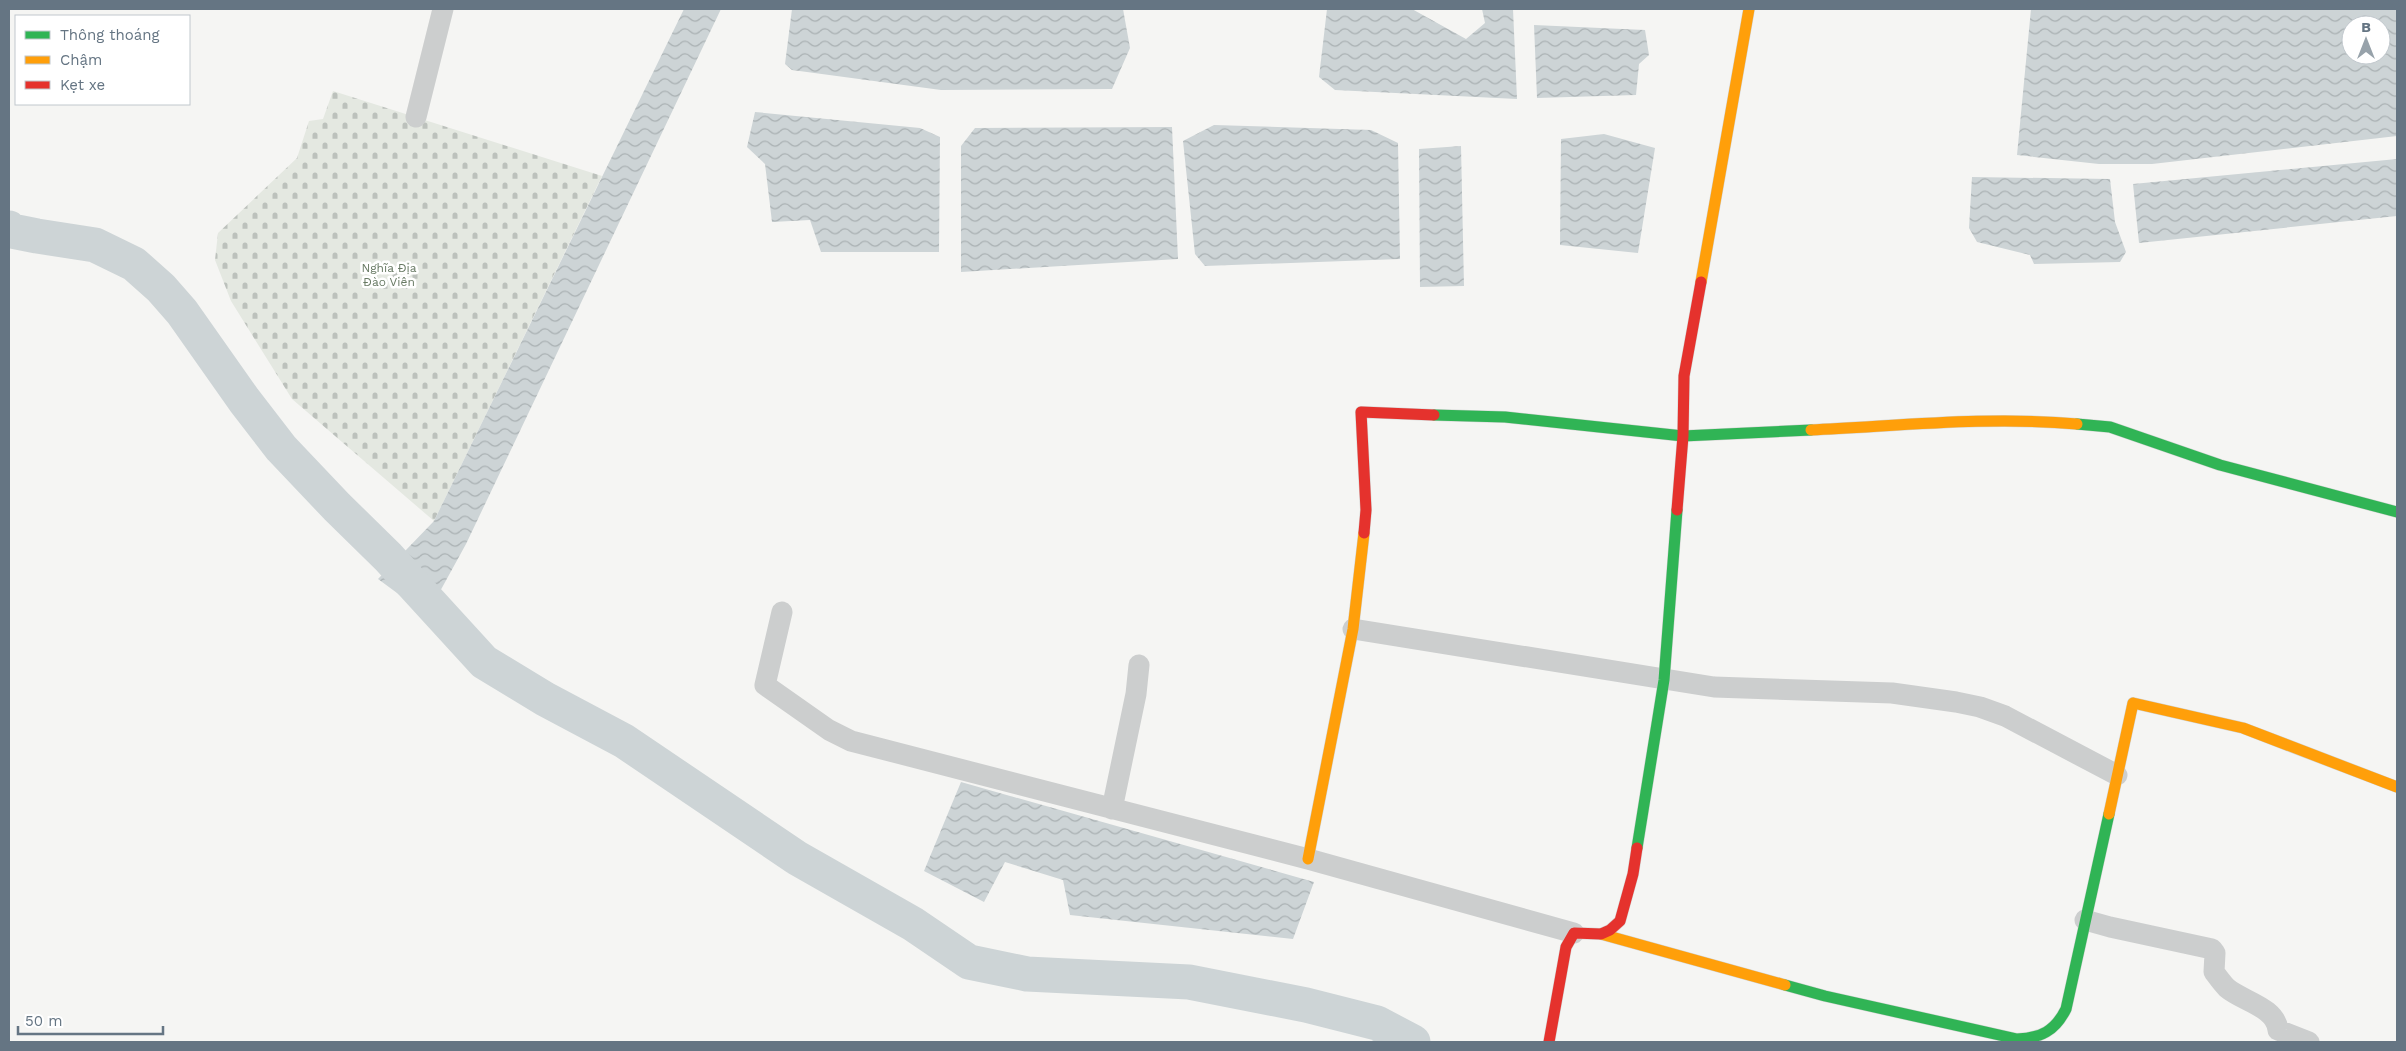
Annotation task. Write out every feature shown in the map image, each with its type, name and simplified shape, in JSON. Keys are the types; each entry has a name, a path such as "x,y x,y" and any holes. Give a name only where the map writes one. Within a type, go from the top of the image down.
{"street":[{"path":"416,117 443,9"},
{"path":"1600,934 1610,930 1620,921 1628,897 1664,680 1683,436 1684,376 1749,9"},
{"path":"1308,859 1353,629 1366,510 1360,412 1505,417 1683,436 1952,423 2047,421 2110,427 2220,465 2397,512"},
{"path":"782,612 765,685 830,730 851,741 1308,859 1574,933 1600,934 1825,996 2017,1039 2033,1039 2048,1033 2060,1023 2066,1009 2132,703 2243,728 2397,788"},
{"path":"1353,629 1664,680 1737,690 1892,693 1980,707 2005,716 2117,775"},
{"path":"1112,809 1136,694 1139,665"},
{"path":"2086,920 2110,928 2212,949 2214,952 2214,972 2228,988 2275,1018 2278,1030 2309,1042"},
{"path":"1549,1042 1566,947 1574,933"}],"green space":[{"name":"Nghĩa Địa Đào Viên","path":"333,91 602,176 434,521 292,399 231,301 215,260 218,233 297,158 309,121 323,119"}],"water":[{"path":"684,9 721,9 466,544 427,615 378,579 434,521"},
{"path":"792,9 1123,9 1130,48 1112,89 941,90 792,70 785,64"},
{"path":"1327,9 1412,9 1466,39 1485,23 1482,9 1513,9 1517,99 1335,90 1319,77"},
{"path":"2031,9 2397,9 2397,136 2152,164 2099,164 2017,155"},
{"path":"1534,25 1645,30 1649,55 1639,64 1636,95 1537,98"},
{"path":"755,112 920,128 940,137 939,252 821,252 810,220 772,222 765,164 747,147"},
{"path":"1214,125 1371,130 1398,143 1400,259 1205,266 1195,254 1183,141"},
{"path":"1172,127 1178,259 961,272 961,146 975,128"},
{"path":"1604,134 1655,148 1638,253 1560,245 1561,139"},
{"path":"1461,146 1464,286 1420,287 1419,149"},
{"path":"2397,159 2397,216 2139,243 2133,184"},
{"path":"1972,177 2110,179 2115,222 2126,252 2120,262 2034,264 2030,255 1977,242 1969,228"},
{"path":"961,782 1314,882 1293,939 1070,915 1063,880 1005,862 984,902 924,871"}],"waterway":[{"path":"9,228 12,231 37,236 95,245 134,264 161,288 182,312 244,400 281,448 388,557 484,662 545,699 624,741 797,858 913,924 969,962 1027,974 1189,982 1306,1005 1377,1023 1413,1042"}],"traffic: fast":[{"path":"1434,415 1505,417 1683,436 1811,430"},
{"path":"2077,424 2110,427 2220,465 2397,512"},
{"path":"1637,848 1664,680 1677,510"},
{"path":"1785,985 1825,996 2017,1039 2033,1037 2046,1032 2057,1023 2066,1009 2109,814"}],"traffic: slow":[{"path":"1701,282 1749,9"},
{"path":"1811,430 1977,421 2077,424"},
{"path":"1308,859 1353,629 1364,533"},
{"path":"2109,814 2133,703 2243,728 2397,787"},
{"path":"1601,934 1785,985"}],"traffic: jam":[{"path":"1677,510 1683,436 1684,376 1701,282"},
{"path":"1364,533 1366,510 1361,412 1434,415"},
{"path":"1549,1042 1566,947 1574,933 1601,934 1610,930 1620,921 1633,874 1637,848"}]}
